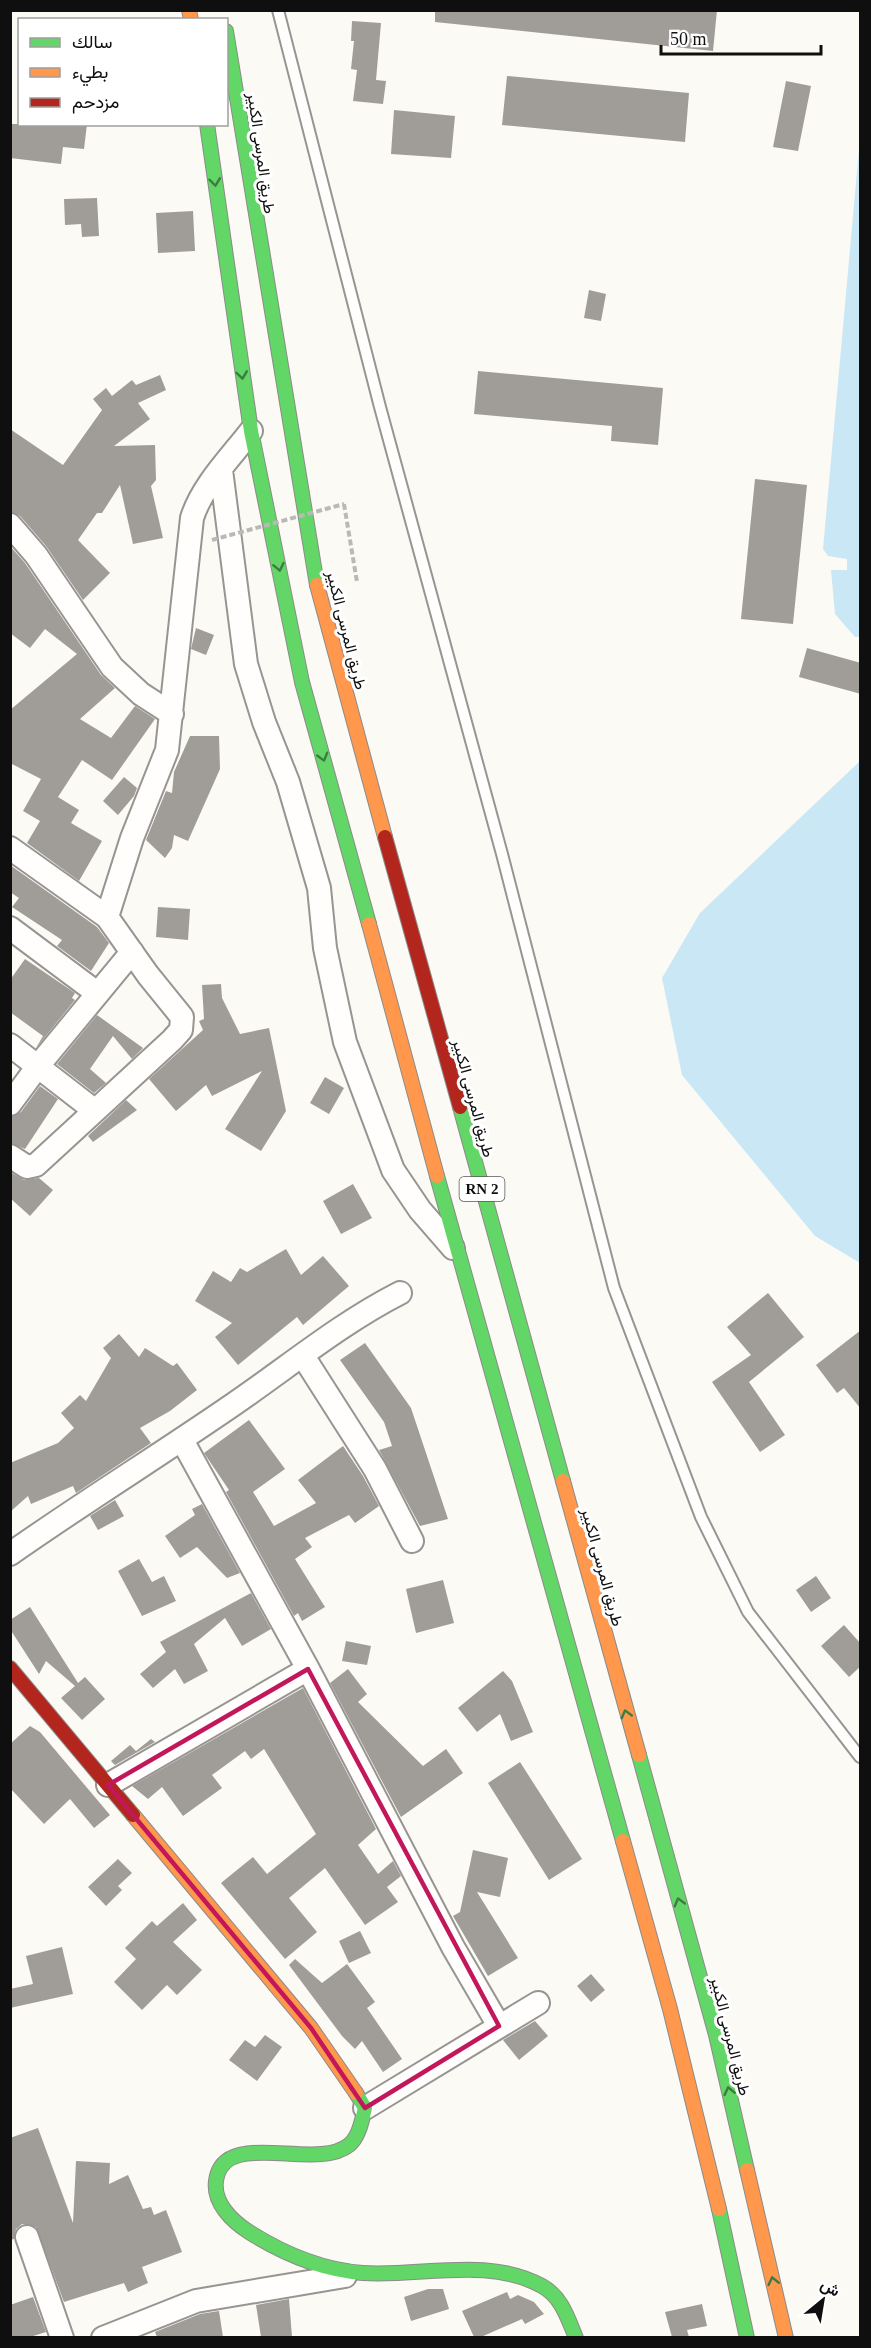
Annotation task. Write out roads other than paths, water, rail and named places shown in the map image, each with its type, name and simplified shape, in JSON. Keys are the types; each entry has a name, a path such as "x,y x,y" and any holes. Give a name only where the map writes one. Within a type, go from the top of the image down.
{"main road":[{"name":"طريق المرسى الكبير","path":"228,44 284,396 321,605 716,2035 786,2337"},
{"name":"RN 2","path":"207,126 250,431 302,682 458,1254 492,1365 665,1989 720,2212 747,2337"},
{"path":"10,1668 310,2028 346,2076 365,2108 362,2121 348,2146 334,2154 314,2156 239,2153 227,2159 220,2167 216,2179 217,2196 224,2213 269,2245 319,2266 364,2273 479,2270 521,2275 538,2281 554,2293 565,2310 576,2337"}],"street":[{"path":"108,917 132,838 167,750 192,518 196,506 250,431"},
{"path":"221,470 246,664 288,782 319,888 326,958 345,1042 393,1170 420,1210 458,1254"},
{"path":"10,525 36,555 112,666 141,694 172,714"},
{"path":"10,848 108,917 182,1017 183,1025 181,1030 159,1052 33,1167 25,1166 10,1156"},
{"path":"10,928 97,993"},
{"path":"10,1104 38,1066 132,952"},
{"path":"10,1045 94,1110"},
{"path":"10,1554 105,1487 182,1440 344,1326 400,1293"},
{"path":"303,1356 375,1469 412,1542"},
{"path":"182,1440 308,1670 453,1947 499,2026"},
{"path":"108,1785 308,1670"},
{"path":"365,2108 538,2003"},
{"path":"27,2236 62,2337"},
{"path":"103,2337 196,2301 364,2273"}],"lane":[{"path":"278,10 380,407 502,854 614,1288 701,1517 748,1612 861,1758"}],"water":[{"path":"860,138 860,637 855,637 835,614 831,570 847,570 847,559 828,556 823,549"},
{"path":"860,761 860,1263 815,1236 682,1075 662,978 700,913"}]}
